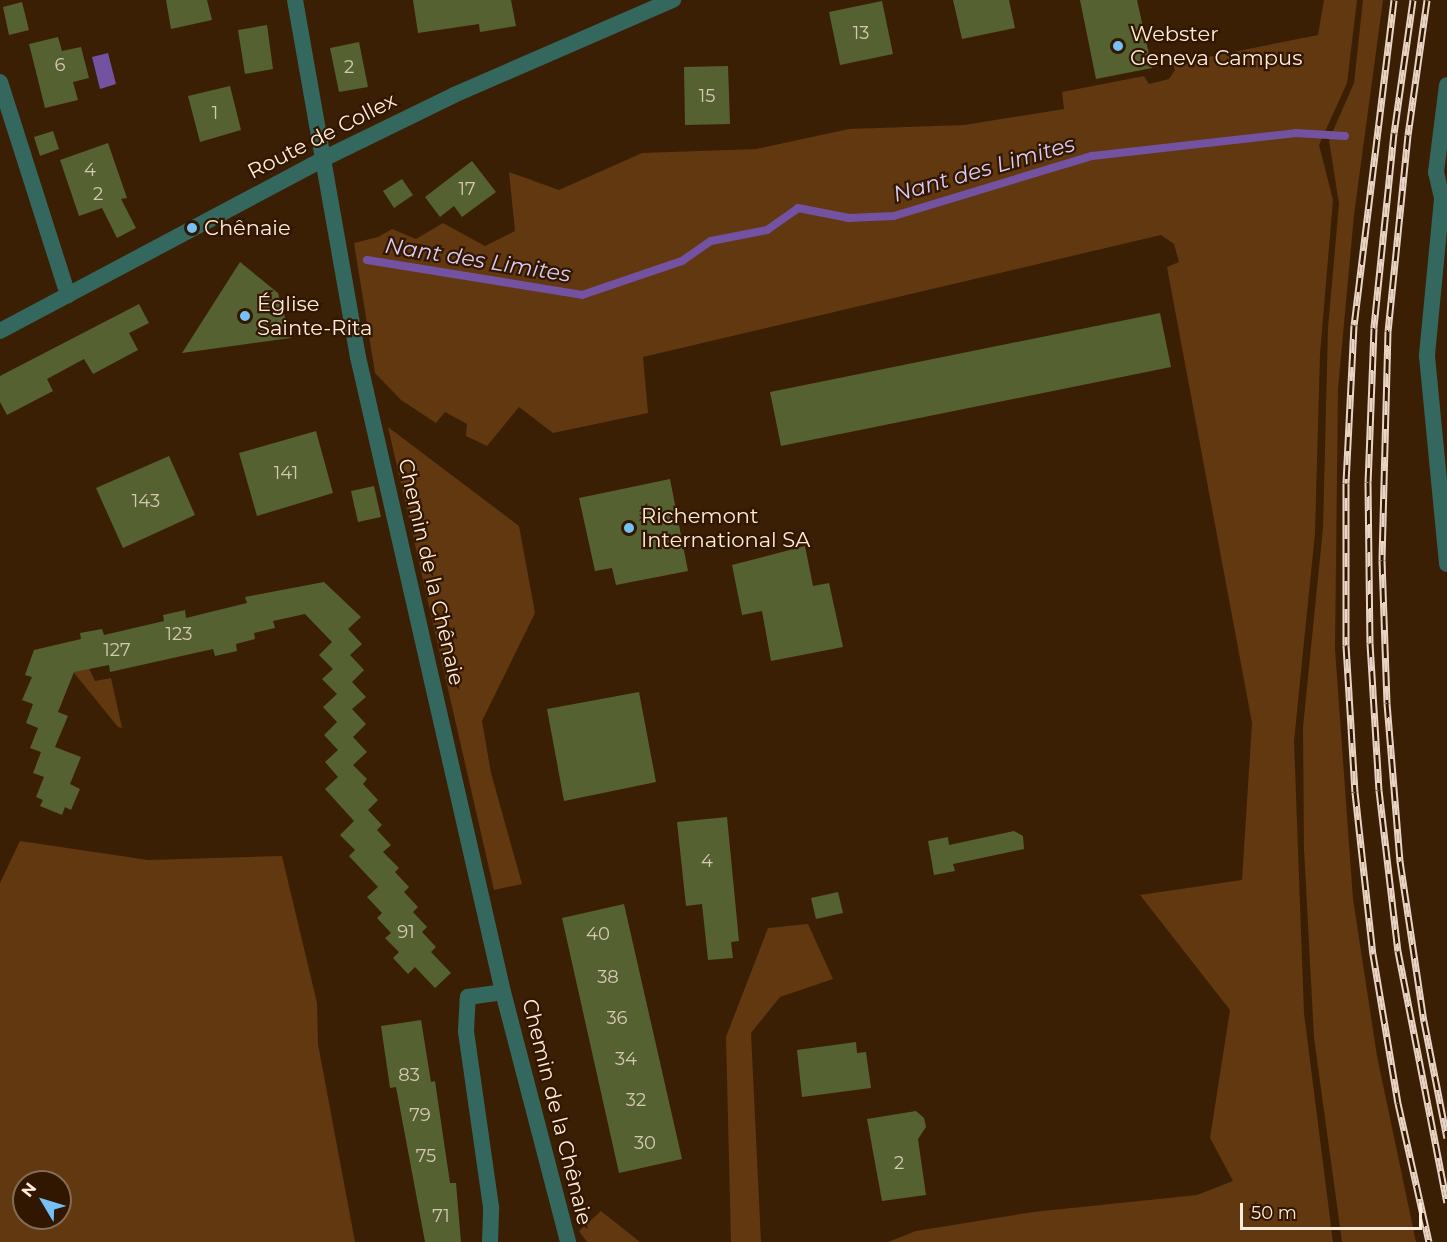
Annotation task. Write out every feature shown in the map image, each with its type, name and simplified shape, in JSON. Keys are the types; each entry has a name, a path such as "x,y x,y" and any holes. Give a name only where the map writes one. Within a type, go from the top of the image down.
{"street":[{"name":"Chemin de la Chênaie","path":"295,0 321,160 358,357 503,992 568,1242"},
{"name":"Route de Collex","path":"0,331 321,160 454,95 673,0"},
{"path":"0,82 68,295"},
{"path":"1447,85 1436,172 1442,199 1427,356 1447,564"},
{"name":"Chemin de la Chênaie","path":"490,1242 490,1207 466,1031 468,997 503,992"}],"shaded area":[{"path":"1324,0 1357,0 1347,83 1319,145 1333,200 1320,354 1315,533 1294,741 1304,1013 1333,1242 888,1242 916,1231 1033,1212 1197,1195 1233,1181 1210,1138 1230,1010 1140,895 1242,880 1252,723 1167,267 1179,262 1174,244 1161,235 643,357 648,413 553,433 519,407 487,446 466,436 467,424 445,412 436,423 401,400 375,373 354,243 378,237 392,229 416,239 443,223 485,246 515,231 509,172 559,190 642,153 756,149 849,129 964,125 1064,109 1062,92 1144,76 1149,84 1169,79 1175,70 1173,64 1318,35"},
{"path":"1363,0 1383,0 1354,215 1338,389 1335,649 1353,899 1377,1056 1416,1242 1342,1242 1314,1038 1304,849 1303,727 1323,528 1328,328 1339,204 1329,140 1354,83"},
{"path":"108,53 116,84 100,89 92,57"},
{"path":"388,427 519,526 535,613 482,721 491,773 522,884 494,890"},
{"path":"87,664 95,681 111,678 122,728 118,727 70,668"},
{"path":"20,841 148,860 282,856 317,1003 318,1044 355,1242 0,1242 0,883"},
{"path":"808,924 833,979 780,997 751,1033 761,1242 731,1242 726,1037 768,928"},
{"path":"601,1211 640,1242 587,1242 579,1231"}],"building":[{"path":"166,0 207,0 212,20 171,29"},
{"path":"413,0 511,0 516,26 480,32 479,24 418,33"},
{"path":"953,0 1009,0 1015,28 962,39"},
{"name":"Webster Geneva Campus","path":"1080,0 1137,0 1152,68 1096,79"},
{"path":"882,1 893,54 840,65 829,12"},
{"path":"22,2 29,30 9,35 3,7"},
{"path":"267,25 273,69 245,74 238,30"},
{"path":"58,37 62,51 81,47 89,78 73,82 78,100 45,108 29,44"},
{"path":"359,42 368,87 339,92 330,48"},
{"path":"728,66 730,124 685,125 684,67"},
{"path":"230,86 241,130 200,142 188,96"},
{"path":"53,131 59,149 40,156 34,137"},
{"path":"108,143 127,198 121,199 136,228 117,238 102,208 79,216 60,160"},
{"path":"472,161 496,192 462,217 454,206 440,217 425,197"},
{"path":"402,179 413,195 394,208 383,191"},
{"name":"Église Sainte-Rita","path":"240,262 278,293 291,338 182,353"},
{"path":"139,304 149,323 129,333 138,350 93,374 84,359 47,379 53,391 7,415 0,402 0,376"},
{"path":"1160,313 1171,367 781,446 770,392"},
{"path":"316,431 333,493 257,516 239,453"},
{"path":"169,456 195,515 123,548 96,488"},
{"name":"Richemont International SA","path":"670,479 688,571 616,585 612,568 595,571 579,498"},
{"path":"374,486 381,517 358,522 351,491"},
{"path":"805,546 813,586 829,583 843,647 771,661 762,611 742,615 732,565"},
{"path":"324,582 361,617 348,629 362,644 350,655 364,670 352,682 366,697 352,709 366,724 353,737 367,752 353,765 367,779 363,784 378,800 368,810 382,825 377,830 391,845 383,852 399,868 395,872 409,887 404,892 418,907 413,912 427,927 422,932 436,947 431,952 451,973 435,988 415,967 408,974 393,958 399,952 385,938 391,933 377,918 382,913 367,897 378,887 349,856 355,850 340,835 354,821 325,789 338,777 325,762 338,750 324,735 337,722 323,707 337,694 322,679 333,669 319,655 332,642 305,614 273,621 275,628 254,633 255,639 236,644 237,651 215,656 213,649 110,672 109,665 74,672 58,712 68,716 55,747 81,757 70,784 80,789 71,810 65,807 62,815 40,806 43,800 36,797 44,777 33,773 41,752 30,748 38,728 26,723 33,704 22,700 32,677 25,675 34,650 81,639 80,633 102,629 104,635 164,621 163,615 185,610 186,618 247,603 245,597"},
{"path":"639,692 656,782 564,801 547,709"},
{"path":"727,817 739,941 731,942 733,958 708,960 702,904 686,906 677,822"},
{"path":"1014,831 1023,836 1024,849 953,864 955,871 934,875 928,841 948,837 949,845"},
{"path":"838,892 843,913 816,919 811,898"},
{"path":"624,904 682,1159 619,1173 562,918"},
{"path":"421,1020 431,1082 435,1081 450,1183 456,1183 461,1242 425,1242 396,1087 390,1088 381,1026"},
{"path":"856,1042 857,1053 866,1052 871,1088 802,1097 797,1050"},
{"path":"916,1111 924,1118 926,1127 918,1139 926,1195 882,1201 867,1119"}],"waterway":[{"name":"Nant des Limites","path":"367,260 582,295 682,261 711,241 767,230 798,208 849,218 894,216 1092,156 1296,133 1345,136"}],"railway":[{"path":"1394,0 1354,325 1346,483 1346,645 1355,792 1373,954 1398,1103 1429,1242"},
{"path":"1413,0 1394,133 1374,328 1368,482 1370,643 1379,790 1398,951 1447,1202"},
{"path":"1427,0 1408,135 1388,331 1382,560 1387,703 1400,861 1424,1021 1447,1138"}],"place":[{"name":"Webster Geneva Campus","path":"1118,46"},
{"name":"Chênaie","path":"192,228"},
{"name":"Église Sainte-Rita","path":"245,316"},
{"name":"Richemont International SA","path":"629,528"}]}
